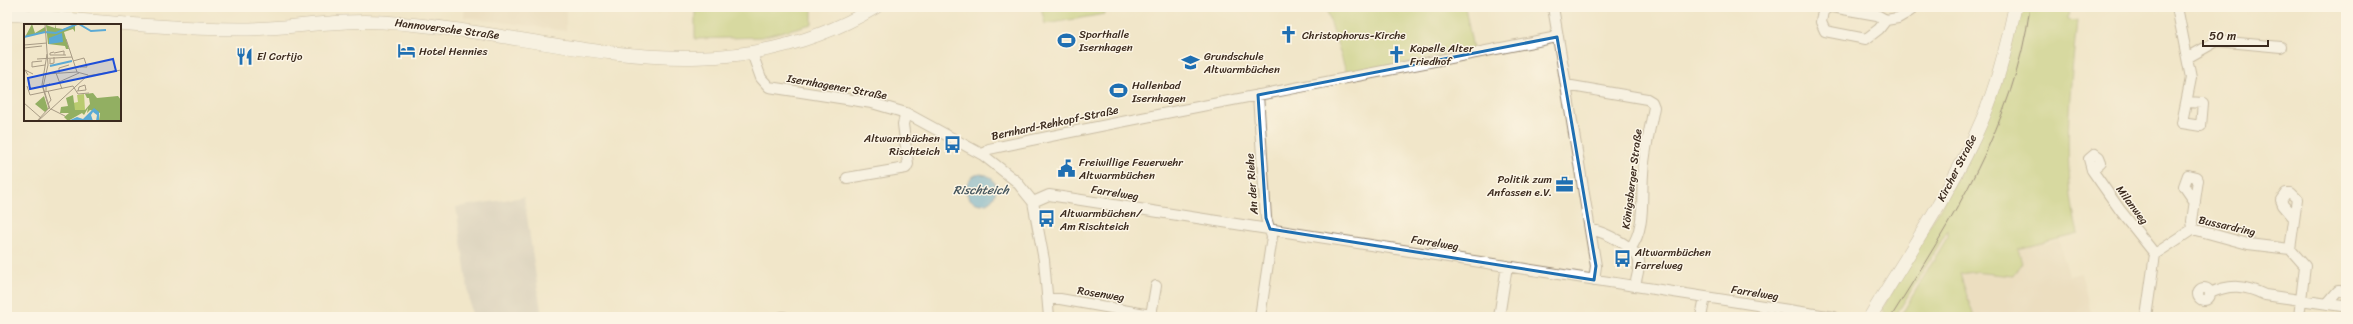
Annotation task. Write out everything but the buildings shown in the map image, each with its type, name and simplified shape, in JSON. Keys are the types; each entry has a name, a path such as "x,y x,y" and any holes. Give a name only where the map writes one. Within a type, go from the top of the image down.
{"main road":[{"name":"Hannoversche Straße","path":"7,14 159,25 244,29 343,22 415,24 622,55 689,59 752,53 800,42 836,28 876,7"},
{"name":"Kircher Straße","path":"1870,317 1940,202 1980,124 2005,50 2015,7"}],"street":[{"path":"1553,7 1596,266 1594,280"},
{"path":"1886,20 1879,29 1866,39 1826,31 1821,22 1824,11 1830,7 1877,15 1886,20 1898,18 1910,11 1913,7"},
{"path":"2178,7 2191,78 2187,102"},
{"name":"Bernhard-Rehkopf-Straße","path":"983,155 989,149 1160,113 1341,81 1557,37"},
{"path":"2187,58 2217,41 2281,48"},
{"name":"Isernhagener Straße","path":"752,53 761,78 769,87 872,103 906,113 983,155 1016,181 1033,202 1039,225 1049,317"},
{"name":"Königsberger Straße","path":"1566,85 1647,99 1652,102 1654,107 1643,174 1644,199 1637,236 1630,249 1606,233 1590,229"},
{"name":"An der Riehe","path":"1258,95 1266,218 1272,237 1260,317"},
{"path":"847,178 906,168 908,164 903,124 906,113"},
{"name":"Milanweg","path":"2092,170 2120,210 2155,254"},
{"name":"Farrelweg","path":"1033,202 1049,195 1834,317"},
{"path":"2193,229 2195,202"},
{"path":"2294,218 2290,249 2305,266 2299,317"},
{"name":"Bussardring","path":"2155,254 2193,229 2248,244 2290,249"},
{"path":"1630,249 1639,262 1635,286"},
{"path":"2146,317 2155,254"},
{"path":"1499,317 1507,266"},
{"name":"Rosenweg","path":"1048,299 1060,299 1151,316 1156,286"},
{"path":"2210,293 2224,286 2254,290 2265,295 2301,301 2346,305"},
{"path":"2327,304 2338,292 2346,292"},
{"path":"1701,317 1705,297"}],"highlighted area":[{"path":"1557,37 1596,266 1594,280 1270,229 1266,218 1258,95"}],"shaded area":[{"path":"465,7 566,7 566,31 464,17"},
{"path":"524,197 542,317 472,317 456,207"},
{"path":"2059,241 2069,276 2081,273 2092,317 1974,317 1960,274 1973,272 2018,249 2043,242 2044,245"}],"green space":[{"path":"695,7 812,7 812,24 761,37 695,39"},
{"path":"1041,7 1104,7 1105,14 1045,24"},
{"path":"1326,7 1465,7 1473,49 1347,75"},
{"path":"2019,7 2069,7 2068,20 2077,21 2068,128 2068,154 2073,208 2078,234 2018,249 2022,262 2013,276 1973,272 1960,274 1974,317 1900,317 1948,236 1948,230 1895,317 1882,317 1885,312 1882,309 1970,156"}],"water":[{"name":"Rischteich","path":"981,174 992,178 996,189 992,200 981,204 970,200 966,189 970,178"}],"tram line":[{"path":"1891,317 1958,206 1978,169 1996,130 2011,91 2022,50 2030,7"}],"place":[{"name":"Christophorus-Kirche","path":"1289,35"},
{"name":"Sporthalle Isernhagen","path":"1066,40"},
{"name":"Hotel Hennies","path":"406,51"},
{"name":"Kapelle Alter Friedhof","path":"1397,54"},
{"name":"El Cortijo","path":"244,56"},
{"name":"Grundschule Altwarmbüchen","path":"1191,62"},
{"name":"Hallenbad Isernhagen","path":"1119,91"},
{"name":"Altwarmbüchen Rischteich","path":"953,144"},
{"name":"Freiwillige Feuerwehr Altwarmbüchen","path":"1066,168"},
{"name":"Politik zum Anfassen e.V.","path":"1565,185"},
{"name":"Altwarmbüchen/ Am Rischteich","path":"1047,219"},
{"name":"Altwarmbüchen Farrelweg","path":"1622,258"}]}
